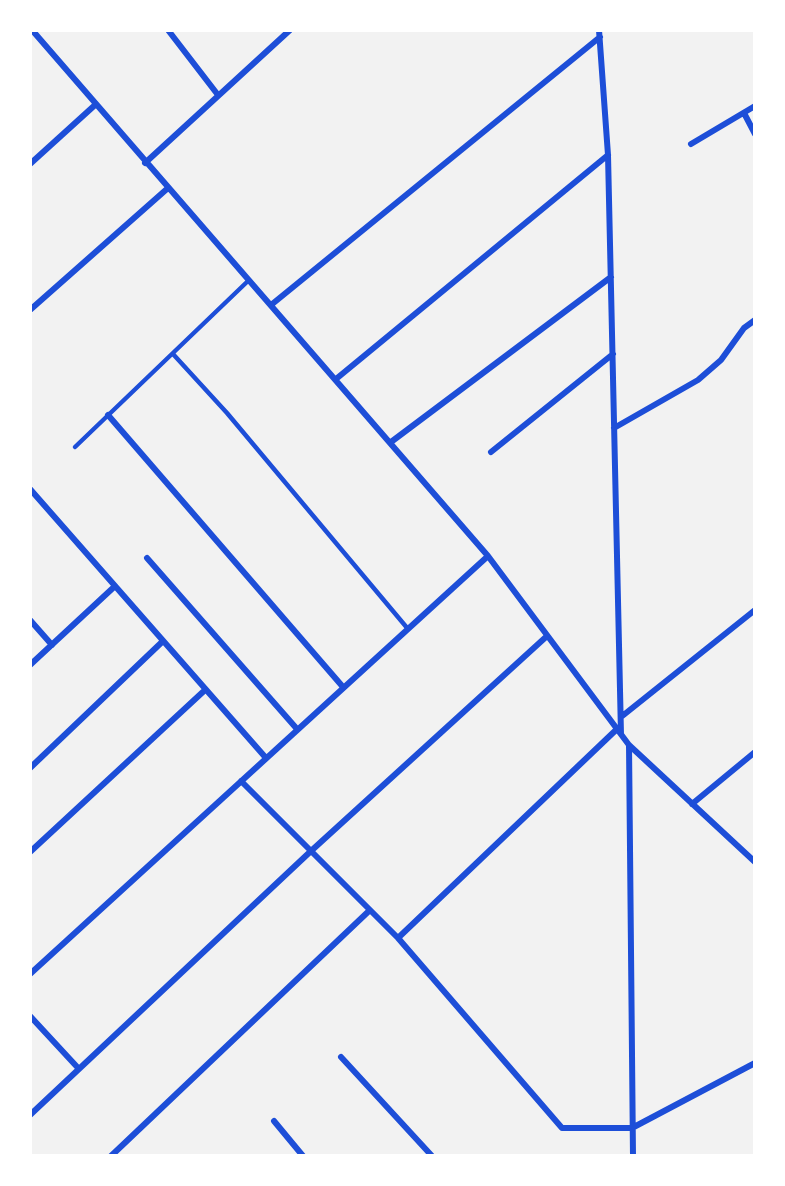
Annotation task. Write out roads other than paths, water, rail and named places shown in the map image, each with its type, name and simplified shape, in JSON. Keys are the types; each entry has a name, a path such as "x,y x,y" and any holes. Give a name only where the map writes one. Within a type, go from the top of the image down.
{"street":[{"path":"32,30 488,556 628,744 755,861"},
{"path":"168,30 218,95"},
{"path":"146,163 290,30"},
{"path":"398,938 619,732 621,717 608,155 600,33"},
{"path":"271,305 600,33"},
{"path":"30,164 95,105"},
{"path":"691,144 755,106"},
{"path":"744,113 755,134"},
{"path":"336,379 608,155"},
{"path":"30,310 168,188"},
{"path":"391,442 611,277"},
{"path":"614,428 698,380 721,360 744,328 755,320"},
{"path":"491,452 613,354"},
{"path":"108,415 343,687"},
{"path":"30,489 266,758"},
{"path":"30,974 488,556"},
{"path":"147,558 297,729"},
{"path":"30,665 114,587"},
{"path":"621,717 755,610"},
{"path":"30,620 52,645"},
{"path":"30,1115 311,851 547,636"},
{"path":"30,768 162,642"},
{"path":"30,852 205,690"},
{"path":"628,744 633,1156"},
{"path":"692,804 755,752"},
{"path":"241,781 398,938 562,1128 632,1128 755,1064"},
{"path":"111,1156 370,910"},
{"path":"30,1016 79,1069"},
{"path":"341,1057 432,1156"},
{"path":"274,1120 303,1156"}],"lane":[{"path":"75,447 249,280"},
{"path":"173,354 227,413 408,629"}]}
